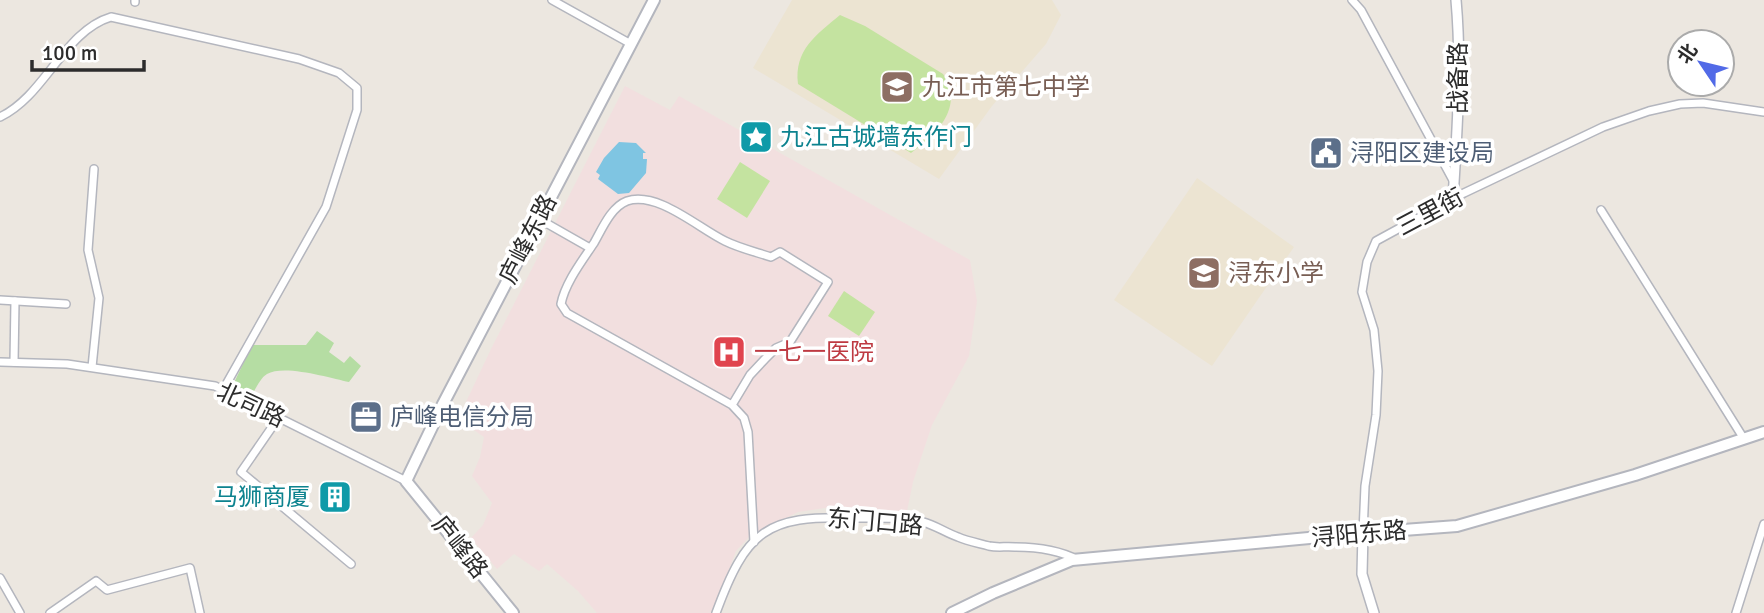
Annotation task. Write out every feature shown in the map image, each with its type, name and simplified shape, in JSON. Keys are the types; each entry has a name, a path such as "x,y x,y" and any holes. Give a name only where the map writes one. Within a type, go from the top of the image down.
{"main road":[{"name":"庐峰东路","path":"406,481 443,404 654,0"},
{"name":"浔阳东路","path":"952,613 993,593 1078,560 1457,526 1635,475 1764,432"},
{"name":"庐峰路","path":"406,481 513,613"}],"street":[{"path":"552,0 631,44"},
{"path":"1352,0 1361,10 1454,183"},
{"name":"战备路","path":"1453,199 1460,60 1456,0"},
{"path":"0,117 33,90 84,31 98,21 111,17 299,59 339,73 357,88 357,110 326,207 223,390"},
{"name":"三里街","path":"1363,533 1365,486 1376,415 1378,371 1374,330 1362,292 1367,262 1376,241 1453,199 1602,127 1649,111 1680,104 1703,103 1764,112"},
{"path":"92,367 99,298 88,250 93,169"},
{"path":"732,405 750,375 776,348 790,342 828,282 780,252 771,257 726,242 654,201 628,201 613,212 563,295 561,304 567,313 732,405 744,418 748,432 754,542"},
{"path":"1601,210 1744,439"},
{"path":"539,219 590,248"},
{"path":"0,300 66,304"},
{"path":"14,362 15,301"},
{"name":"北司路","path":"0,362 67,364 215,386 406,481"},
{"path":"279,417 241,471 351,564"},
{"name":"东门口路","path":"716,613 729,576 746,549 762,534 779,524 817,516 898,519 925,523 961,539 995,547 1050,550 1065,553 1078,560"},
{"path":"1736,613 1764,524"},
{"path":"1363,533 1362,573 1374,613"},
{"path":"50,613 96,581 107,590 190,568 200,613"},
{"path":"0,578 20,613"}],"shaded area":[{"name":"九江市第七中学","path":"792,0 1052,0 1061,15 1046,44 992,106 939,179 753,68"},
{"name":"一七一医院","path":"625,86 670,110 679,96 970,260 977,301 969,356 932,425 913,482 906,516 825,508 798,512 749,537 736,551 713,613 597,613 578,591 547,564 539,571 514,554 497,569 471,538 483,525 492,503 472,476 484,437 458,419"},
{"name":"浔东小学","path":"1197,178 1294,247 1212,366 1114,300"}],"green space":[{"path":"840,15 865,26 943,74 951,98 945,119 930,137 911,153 798,84 803,52 815,37"},
{"path":"740,162 770,181 747,218 717,199"},
{"path":"844,291 875,312 859,336 828,316"},
{"path":"317,331 334,343 329,352 344,363 350,356 361,366 349,382 284,370 267,374 251,396 232,387 252,345 306,345"}],"water":[{"path":"619,142 636,143 646,153 643,153 643,159 647,159 646,173 629,193 618,194 598,179 600,175 596,172 604,158"}],"place":[{"name":"九江市第七中学","path":"897,87"},
{"name":"九江古城墙东作门","path":"756,137"},
{"name":"浔阳区建设局","path":"1326,153"},
{"name":"浔东小学","path":"1204,273"},
{"name":"一七一医院","path":"729,352"},
{"name":"庐峰电信分局","path":"366,417"},
{"name":"马狮商厦","path":"335,497"}]}
